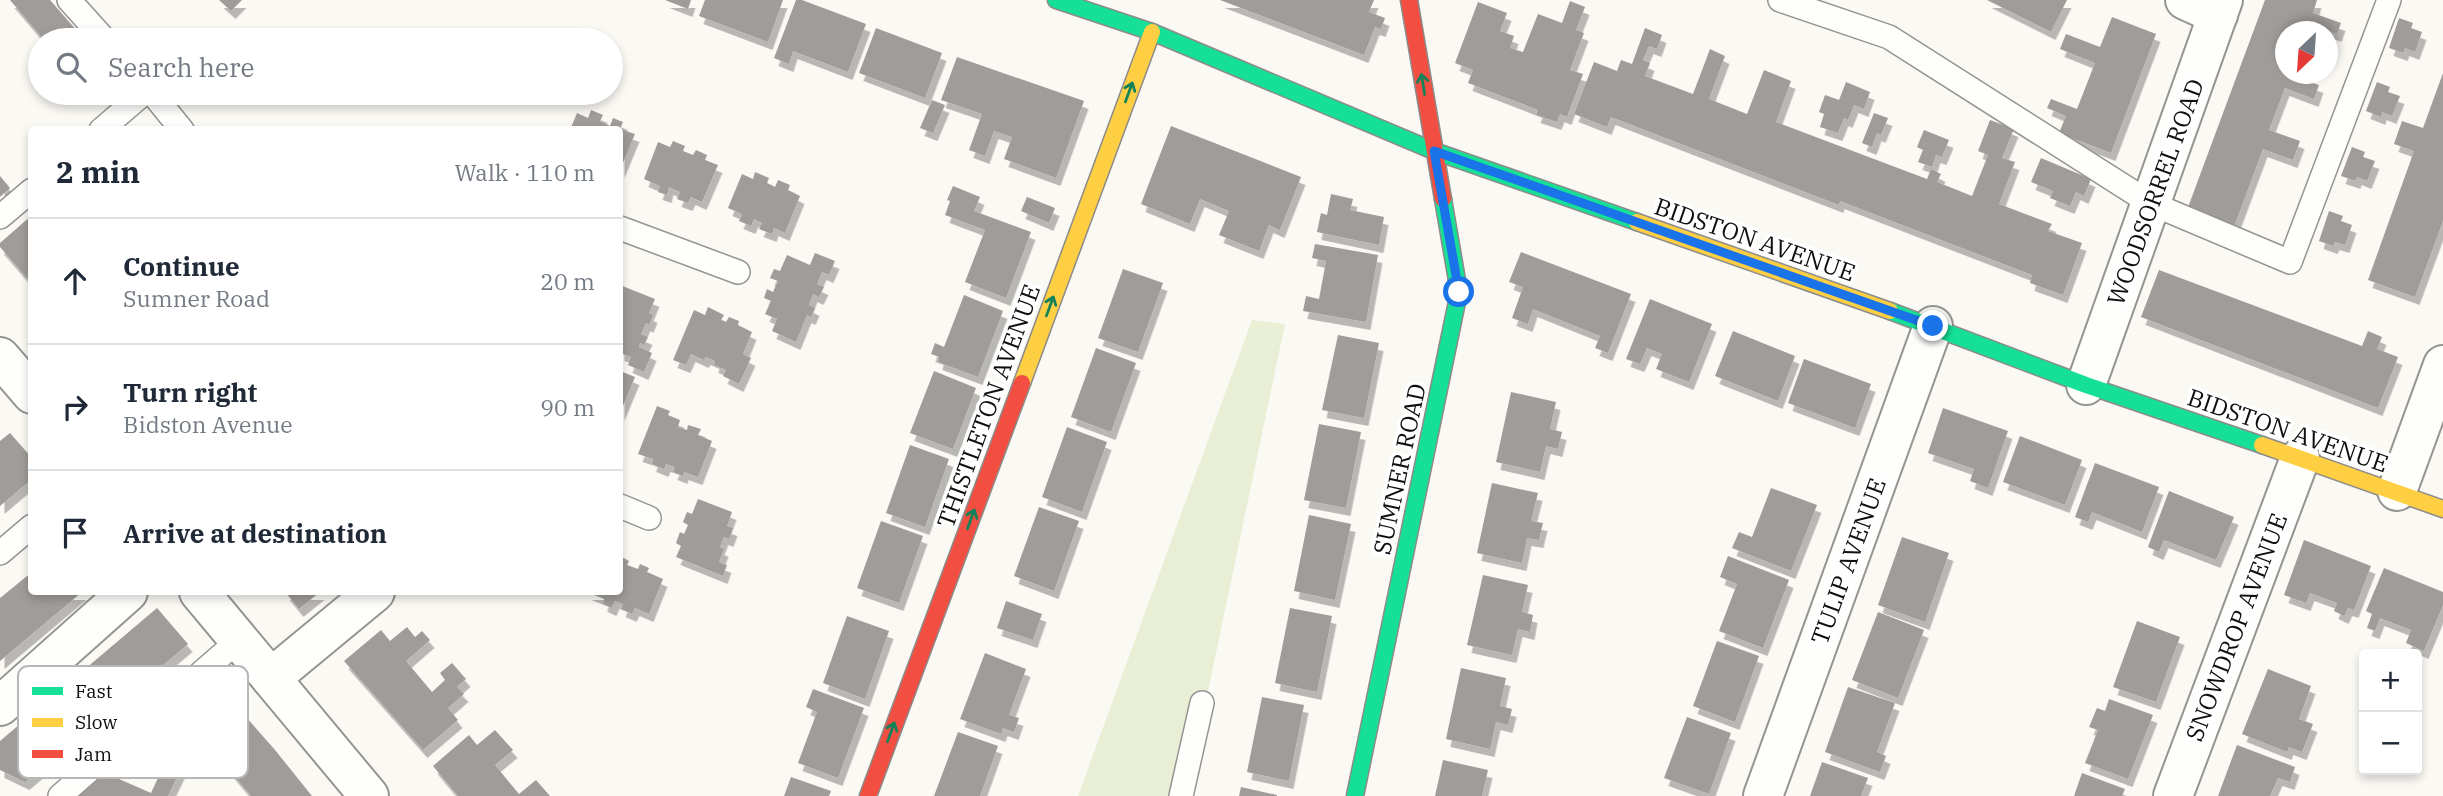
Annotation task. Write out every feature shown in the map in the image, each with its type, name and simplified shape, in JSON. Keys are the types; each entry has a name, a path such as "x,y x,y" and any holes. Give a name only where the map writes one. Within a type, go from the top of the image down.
{"street":[{"name":"BIDSTON AVENUE","path":"1056,0 1102,8 1152,32 1434,151 1933,326 2086,385 2443,509"},
{"name":"SUMNER ROAD","path":"1355,796 1459,292 1409,0"},
{"name":"WOODSORREL ROAD","path":"2086,385 2150,203 2209,5"},
{"name":"THISTLETON AVENUE","path":"867,796 1152,32"},
{"name":"TULIP AVENUE","path":"1763,796 1933,326"},
{"path":"2397,491 2443,365"},
{"name":"SNOWDROP AVENUE","path":"2173,796 2300,458"},
{"path":"45,666 125,595"},
{"path":"202,595 369,796"},
{"path":"271,678 371,595"},
{"path":"0,706 18,690"}],"lane":[{"path":"69,0 94,28"},
{"path":"1780,0 1889,37 2150,203 2290,262 2389,0"},
{"path":"106,126 130,105"},
{"path":"162,105 179,126"},
{"path":"0,217 28,193"},
{"path":"623,229 738,272"},
{"path":"623,507 649,518"},
{"path":"0,554 28,530"},
{"path":"209,666 240,639"},
{"path":"1181,796 1202,703"},
{"path":"60,796 81,778"}],"green space":[{"path":"1252,320 1285,324 1186,796 1078,796"}],"building":[{"path":"10,0 50,0 74,28 34,28"},
{"path":"219,0 242,0 231,11"},
{"path":"665,0 691,0 688,9"},
{"path":"705,0 783,0 768,42 699,16"},
{"path":"796,0 866,24 848,72 793,51 789,64 774,58"},
{"path":"1220,0 1374,0 1369,12 1385,18 1381,29 1375,27 1364,55"},
{"path":"1987,0 2067,0 2051,32"},
{"path":"2265,0 2317,0 2313,13 2335,21 2275,21 2275,84 2319,85 2314,99 2285,88 2269,130 2300,141 2293,160 2263,149 2234,227 2187,210"},
{"path":"1570,1 1585,7 1576,30 1584,33 1570,70 1583,74 1567,117 1560,114 1557,122 1536,115 1538,110 1468,83 1473,70 1455,63 1478,2 1507,13 1500,31 1514,36 1510,48 1523,52 1538,14 1562,23"},
{"path":"2112,17 2156,34 2111,153 2059,133 2066,116 2047,108 2051,99 2077,109 2095,63 2060,49 2066,34 2100,47"},
{"path":"2399,18 2413,23 2411,28 2422,32 2415,52 2405,48 2403,53 2389,48"},
{"path":"876,28 942,53 925,98 859,73"},
{"path":"1645,28 1662,35 1657,49 1649,46 1643,60 1650,63 1645,76 1693,94 1710,49 1725,56 1709,99 1747,114 1764,70 1791,81 1776,122 1927,179 1931,169 1941,174 1937,182 1972,196 1988,155 1978,151 1990,120 2014,129 2002,158 2015,162 1999,204 2052,224 2048,231 2082,243 2063,295 2030,283 2032,275 1840,201 1839,205 1611,117 1607,127 1574,114 1594,62 1617,71 1621,60 1632,64"},
{"path":"957,57 1084,101 1056,178 1004,159 1012,137 994,131 985,156 969,150 982,114 941,100"},
{"path":"2443,73 2443,221 2415,297 2368,280 2414,151 2394,144 2402,121 2423,128"},
{"path":"1846,82 1870,92 1864,109 1854,105 1848,120 1844,118 1838,133 1820,127 1824,114 1819,112 1825,95 1839,100"},
{"path":"2377,82 2390,87 2388,92 2400,96 2392,116 2382,112 2381,117 2366,111"},
{"path":"932,100 945,105 933,133 920,128"},
{"path":"591,110 603,115 600,121 610,126 572,126 577,113 588,118"},
{"path":"1874,113 1888,118 1881,135 1877,133 1872,147 1862,143"},
{"path":"613,118 623,122 621,126 610,126"},
{"path":"1171,126 1301,177 1280,230 1269,225 1259,251 1219,235 1229,211 1200,199 1190,224 1141,204"},
{"path":"623,130 635,134 623,163"},
{"path":"1924,130 1949,140 1942,157 1936,155 1932,167 1918,162 1923,150 1917,147"},
{"path":"673,141 685,146 683,151 693,155 696,150 707,155 705,160 718,165 702,202 691,197 688,203 677,199 680,192 669,187 667,195 658,192 660,186 644,179 658,142 670,147"},
{"path":"2352,147 2365,152 2363,157 2375,161 2367,181 2341,176"},
{"path":"2041,158 2091,179 2084,196 2076,192 2070,206 2050,198 2053,191 2031,182"},
{"path":"755,172 769,178 767,183 775,187 778,180 790,185 788,190 800,196 785,233 774,228 772,234 759,229 762,223 754,219 751,226 739,221 742,214 728,208 742,174 753,179"},
{"path":"0,176 10,188 0,197"},
{"path":"953,186 980,197 974,211 1031,232 1006,298 965,282 985,230 945,215"},
{"path":"1331,194 1353,199 1350,210 1384,217 1379,245 1317,232 1321,213 1327,215"},
{"path":"1027,197 1055,208 1049,223 1021,211"},
{"path":"2329,211 2343,216 2341,221 2352,225 2345,245 2335,242 2333,246 2319,241"},
{"path":"28,218 28,279 0,247 0,243"},
{"path":"1315,244 1378,255 1366,322 1303,311 1306,296 1319,299 1326,261 1312,258"},
{"path":"1521,252 1631,294 1608,353 1595,348 1600,336 1533,309 1528,324 1512,318 1523,287 1509,282"},
{"path":"815,253 835,261 829,275 822,272 817,284 824,287 819,297 813,294 809,305 815,308 811,317 807,315 796,342 772,331 777,319 765,314 771,301 764,298 767,289 773,292 778,281 770,278 774,269 780,271 787,255 810,265"},
{"path":"1123,269 1163,283 1138,352 1098,338"},
{"path":"2159,270 2362,346 2368,331 2382,337 2377,349 2398,357 2378,408 2141,317"},
{"path":"623,286 655,299 649,313 653,315 649,325 646,323 641,334 648,337 644,345 640,343 639,347 652,353 644,372 628,365 631,357 623,354"},
{"path":"964,295 1003,311 978,377 938,362 939,357 931,354 935,343 944,347"},
{"path":"1650,299 1712,324 1689,382 1656,369 1662,354 1647,348 1640,364 1626,359"},
{"path":"708,307 724,315 721,320 726,322 729,317 739,321 738,325 752,332 743,354 751,358 739,384 723,376 726,370 714,365 715,361 706,357 704,360 691,354 686,365 673,360 694,310 705,315"},
{"path":"1733,331 1795,356 1778,401 1715,376"},
{"path":"1338,335 1379,343 1364,418 1322,410"},
{"path":"1096,348 1136,363 1111,432 1071,417"},
{"path":"1804,359 1871,384 1855,428 1788,403"},
{"path":"934,371 976,388 953,449 910,433"},
{"path":"623,372 635,377 623,406"},
{"path":"1511,392 1556,402 1550,429 1562,432 1558,449 1546,446 1540,472 1496,462"},
{"path":"657,406 670,411 668,415 680,420 678,427 687,430 688,425 701,429 698,435 712,441 698,477 684,472 683,476 673,472 675,467 666,464 664,469 652,464 653,459 638,454"},
{"path":"1943,408 2008,431 1988,488 1970,481 1974,469 1928,453"},
{"path":"1319,424 1361,432 1346,508 1304,500"},
{"path":"1067,427 1107,442 1082,512 1042,497"},
{"path":"10,433 28,453 28,482 0,506 0,441"},
{"path":"2020,436 2082,460 2065,505 2003,482"},
{"path":"910,445 949,459 925,527 886,513"},
{"path":"2095,463 2159,487 2142,532 2092,512 2088,522 2075,517"},
{"path":"1492,483 1538,493 1531,521 1543,523 1539,540 1527,538 1522,563 1477,553"},
{"path":"1771,488 1817,505 1791,571 1732,548 1739,532 1752,537"},
{"path":"2169,491 2234,517 2216,560 2164,540 2159,552 2148,547"},
{"path":"698,499 732,512 727,526 733,528 729,539 724,537 720,547 724,549 719,562 727,565 723,576 676,557 681,546 676,543 680,532 684,534 688,525 683,522 687,512 692,514"},
{"path":"1039,507 1079,521 1054,591 1014,576"},
{"path":"1309,515 1351,524 1335,600 1294,591"},
{"path":"881,521 923,536 899,603 857,588"},
{"path":"1902,537 1949,553 1925,622 1878,605"},
{"path":"2304,540 2371,566 2354,610 2348,608 2344,616 2334,611 2337,603 2310,593 2306,603 2284,595"},
{"path":"1728,556 1789,580 1763,648 1719,631 1737,584 1720,577"},
{"path":"623,558 629,561 627,565 638,569 640,564 649,568 647,572 663,579 649,614 635,608 632,614 621,609 623,604 615,601 612,608 603,604 604,599 594,595 623,595"},
{"path":"2384,568 2443,592 2443,605 2424,651 2406,643 2411,630 2380,618 2375,631 2367,628 2372,614 2366,611"},
{"path":"28,575 28,595 78,595 0,661 0,598"},
{"path":"1483,575 1528,585 1522,612 1533,615 1530,632 1518,629 1512,655 1467,645"},
{"path":"287,595 316,595 299,609"},
{"path":"1006,601 1042,614 1033,640 997,628"},
{"path":"157,608 188,644 162,666 89,666"},
{"path":"1290,608 1332,616 1317,692 1275,683"},
{"path":"1878,612 1924,630 1898,698 1852,680"},
{"path":"847,616 889,631 865,699 823,683"},
{"path":"2137,621 2180,637 2156,702 2113,687"},
{"path":"407,627 415,637 422,631 430,640 406,661 432,692 445,680 440,673 452,663 466,679 457,687 464,694 448,708 458,720 423,750 344,661 381,630 390,641"},
{"path":"1717,641 1759,656 1735,722 1693,706"},
{"path":"985,653 1026,669 1009,715 1019,718 1014,732 1003,728 1001,734 960,719"},
{"path":"1461,668 1506,678 1500,706 1512,709 1508,725 1496,722 1490,749 1446,739"},
{"path":"2268,669 2311,686 2299,719 2313,724 2302,752 2289,747 2287,752 2242,734"},
{"path":"1848,687 1895,703 1877,752 1886,756 1880,772 1825,752"},
{"path":"813,689 864,708 838,778 798,763 817,712 806,707"},
{"path":"1262,697 1304,705 1289,781 1247,772"},
{"path":"2109,699 2153,715 2128,779 2085,763 2098,730 2089,727 2097,708 2105,711"},
{"path":"1687,717 1731,733 1709,794 1664,778"},
{"path":"248,719 312,796 251,796 236,778 248,778"},
{"path":"18,726 18,778 30,778 25,782 0,770 0,741"},
{"path":"495,730 513,750 495,765 519,794 536,780 550,796 458,796 433,766 469,735 477,745"},
{"path":"958,732 998,746 980,796 934,796"},
{"path":"2237,745 2295,767 2290,782 2278,778 2270,796 2218,796"},
{"path":"1443,760 1488,770 1482,796 1435,796"},
{"path":"1822,762 1868,778 1861,796 1810,796"},
{"path":"2082,773 2125,789 2122,796 2074,796"},
{"path":"791,777 831,791 829,796 784,796"},
{"path":"96,778 117,778 151,793 158,778 177,778 168,796 74,796"},
{"path":"1241,787 1277,795 1277,796 1239,796"}],"traffic: fast":[{"path":"1056,0 1152,32 1434,151 1637,222"},
{"path":"1355,796 1459,292 1443,199"},
{"path":"1890,311 2086,385 2262,445"}],"traffic: slow":[{"path":"1022,383 1152,32"},
{"path":"1637,222 1890,311"},
{"path":"2262,445 2443,509"}],"traffic: jam":[{"path":"1409,0 1443,199"},
{"path":"868,796 1022,383"}],"route":[{"path":"1459,292 1434,151 1933,326"}]}
